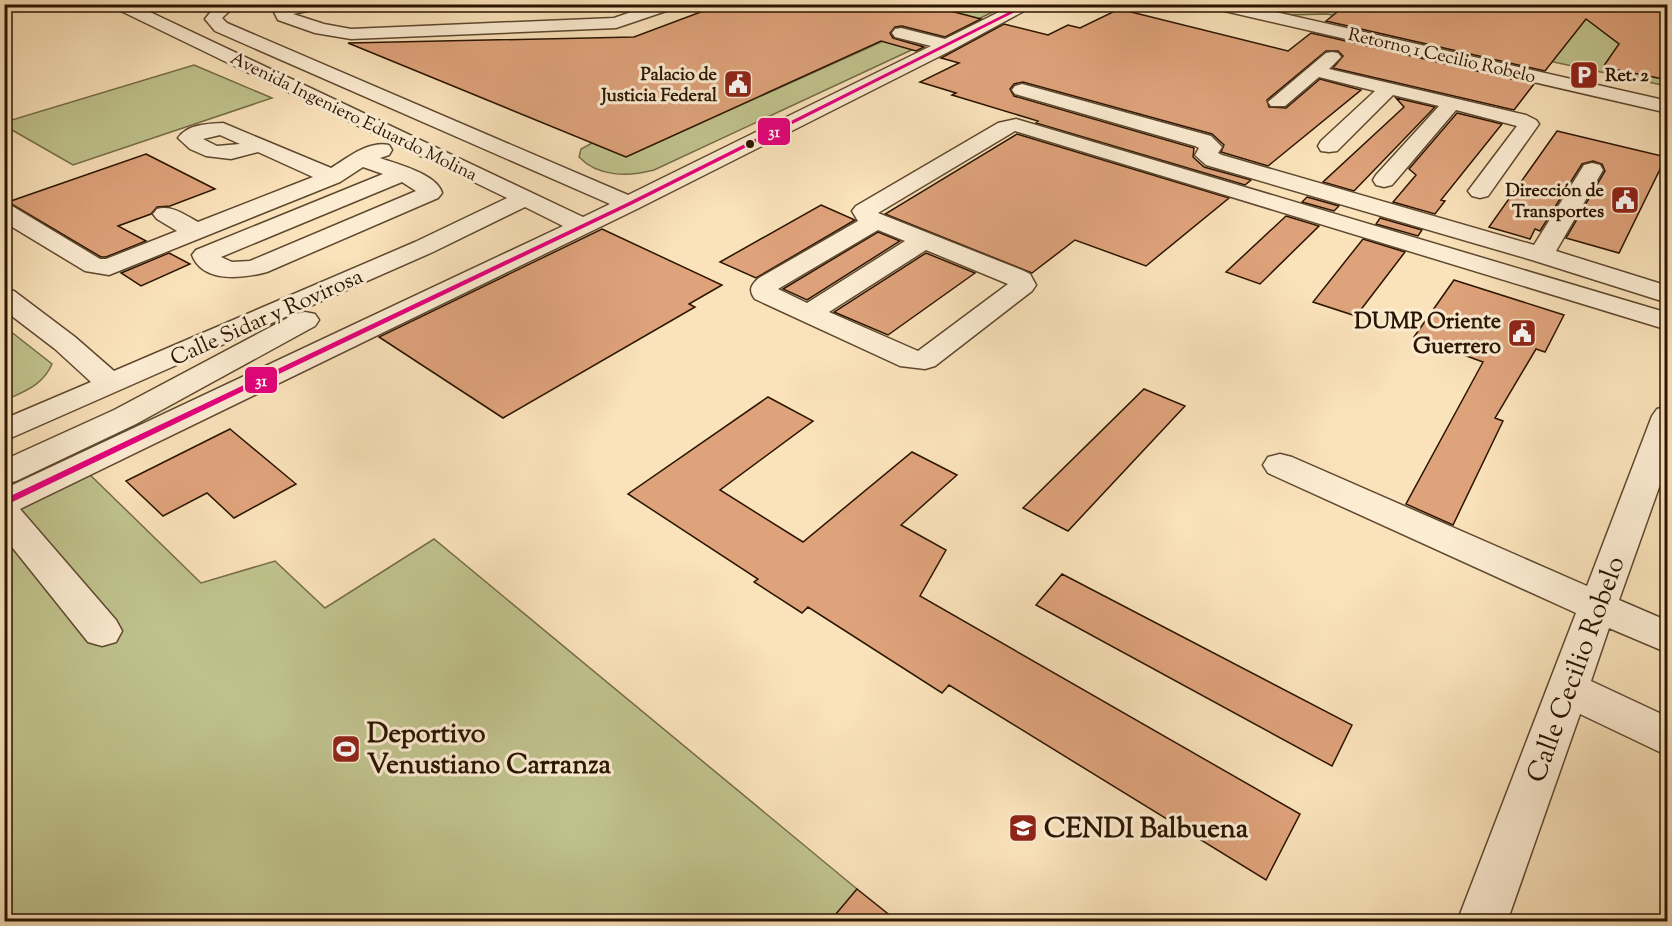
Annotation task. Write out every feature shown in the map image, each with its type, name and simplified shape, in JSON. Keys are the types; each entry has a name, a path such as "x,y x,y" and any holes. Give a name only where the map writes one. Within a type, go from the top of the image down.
{"street":[{"name":"Avenida Ingeniero Eduardo Molina","path":"125,4 137,13 584,226"},
{"name":"Avenida Ingeniero Eduardo Molina","path":"229,4 219,10 213,19 220,27 629,204"},
{"path":"320,4 282,12 284,16 321,29 351,33 616,23 672,4"},
{"path":"4,503 584,226 1029,4"},
{"name":"Retorno 1 Cecilio Robelo","path":"1216,4 1668,107"},
{"path":"904,31 952,43"},
{"path":"1278,102 1358,36"},
{"path":"1316,71 1519,119 1529,124 1480,191"},
{"path":"1329,146 1389,88"},
{"path":"1022,90 1203,141 1211,147 1206,155 1214,160 1668,294"},
{"path":"1384,180 1452,103"},
{"path":"876,221 764,288 764,293 903,358 917,361 930,357 1023,285 1021,280 1015,277 876,221 864,212 867,208 1005,127 1016,125 1668,322"},
{"path":"4,211 94,266 109,267 332,177 396,136"},
{"path":"302,165 396,136"},
{"path":"258,145 332,177"},
{"path":"360,159 404,173 430,190 430,193 258,267 241,271 225,271 207,260 205,255 404,173"},
{"path":"1540,255 1592,170"},
{"name":"Calle Sidar y Rovirosa","path":"4,431 435,242 526,198"},
{"path":"165,214 198,232"},
{"path":"125,234 152,250"},
{"path":"808,314 924,240"},
{"path":"4,473 125,417 357,292 435,242 501,265"},
{"path":"4,297 65,343 111,384"},
{"path":"125,417 409,309"},
{"name":"Calle Cecilio Robelo","path":"1482,921 1598,607 1655,483 1668,416"},
{"path":"1280,465 1668,638"},
{"path":"4,513 102,631"},
{"path":"1569,689 1668,738"}],"green space":[{"path":"963,5 1008,5 654,170 634,174 614,174 595,168 579,157 581,149 592,143 626,157"},
{"path":"1243,5 1667,5 1667,86 1327,14 1288,15"},
{"path":"194,65 272,98 73,165 5,126 5,122"},
{"path":"5,327 52,364 38,382 6,400"},
{"name":"Deportivo Venustiano Carranza","path":"83,468 201,583 275,561 325,608 434,539 857,889 830,922 5,921 5,506"}],"building":[{"path":"722,4 924,4 981,19 945,37 902,26 895,27 890,33 893,38 924,47 916,51 881,41 626,157 348,43 634,37"},
{"path":"1347,4 1649,4 1668,8 1668,80 1603,67 1619,44 1586,19 1545,71 1326,21"},
{"path":"1119,9 1288,51 1311,33 1534,84 1514,110 1333,68 1343,56 1338,51 1326,51 1267,100 1269,107 1286,108 1320,79 1361,90 1268,166 1221,152 1224,145 1212,134 1023,82 1014,84 1010,89 1014,96 1194,148 1193,157 1204,167 1251,180 1245,185 1036,123 1038,121 952,95 956,93 920,82 959,63 941,58 1004,24 1048,35 1068,25 1080,28"},
{"path":"1396,98 1435,107 1354,191 1323,182 1404,107"},
{"path":"1457,113 1502,124 1441,200 1445,201 1435,214 1393,202 1416,175 1409,169"},
{"path":"1557,131 1666,157 1619,253 1566,238 1605,171 1602,164 1593,161 1582,164 1540,231 1535,229 1530,239 1489,227"},
{"path":"1017,134 1229,198 1146,266 1075,240 1032,273 885,214"},
{"path":"146,154 215,189 170,206 157,207 151,214 118,226 146,241 106,257 101,257 8,202"},
{"path":"1307,197 1339,206 1334,211 1302,202"},
{"path":"821,205 855,220 756,278 720,262"},
{"path":"1286,216 1319,226 1260,284 1226,272"},
{"path":"1380,218 1422,230 1418,236 1376,224"},
{"path":"602,229 722,285 689,304 695,307 503,418 379,337"},
{"path":"878,232 900,241 807,300 783,289"},
{"path":"1363,239 1405,252 1356,316 1313,302"},
{"path":"169,253 190,264 141,286 121,273"},
{"path":"926,253 975,273 888,335 834,312"},
{"path":"1454,280 1564,315 1545,352 1536,349 1495,418 1503,421 1453,525 1406,504 1483,362 1414,337"},
{"path":"1144,389 1185,406 1068,531 1023,508"},
{"path":"768,397 813,421 720,490 803,542 912,452 957,475 901,525 946,550 920,596 1300,814 1266,880 949,685 942,693 808,607 802,613 754,582 758,579 628,494"},
{"path":"230,429 296,484 234,518 207,493 163,516 126,481"},
{"path":"1062,574 1352,725 1332,766 1036,605"},
{"path":"857,889 897,921 830,921"}],"transit line":[{"name":"31","path":"4,503 629,204 1029,4"}],"place":[{"name":"Ret. 2","path":"1584,75"},
{"name":"Palacio de Justicia Federal","path":"738,84"},
{"name":"Dirección de Transportes","path":"1625,200"},
{"name":"DUMP Oriente Guerrero","path":"1522,333"},
{"name":"Deportivo Venustiano Carranza","path":"346,749"},
{"name":"CENDI Balbuena","path":"1023,828"}]}
